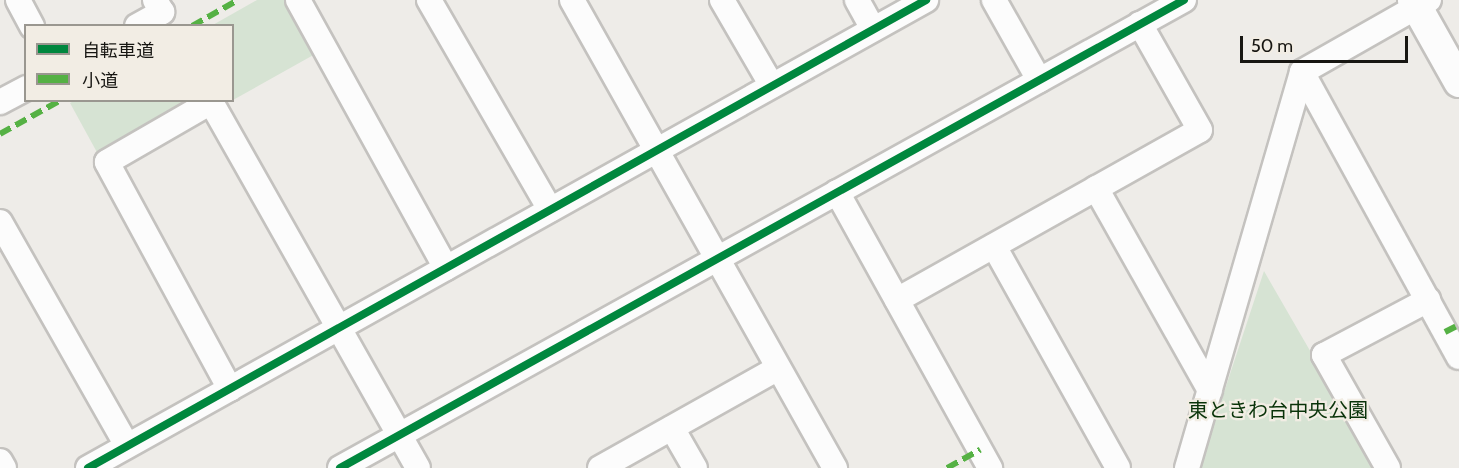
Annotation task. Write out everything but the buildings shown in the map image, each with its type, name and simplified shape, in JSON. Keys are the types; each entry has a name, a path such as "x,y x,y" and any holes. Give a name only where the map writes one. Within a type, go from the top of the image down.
{"street":[{"path":"18,0 31,24"},
{"path":"141,24 162,12 156,0"},
{"path":"298,0 446,268"},
{"path":"429,0 550,210"},
{"path":"572,0 834,468"},
{"path":"722,0 771,86"},
{"path":"857,0 873,29"},
{"path":"88,468 926,0"},
{"path":"994,0 1039,80"},
{"path":"340,468 1184,0"},
{"path":"1187,468 1302,72 1420,2 1459,82"},
{"path":"897,300 1200,130 1140,24"},
{"path":"1302,72 1459,357"},
{"path":"0,102 24,89"},
{"path":"230,389 107,162 211,102 418,468"},
{"path":"1096,188 1209,390"},
{"path":"837,192 990,468"},
{"path":"0,222 127,446"},
{"path":"994,246 1118,468"},
{"path":"1388,468 1324,355 1428,300"},
{"path":"600,468 778,368"},
{"path":"672,428 695,468"},
{"path":"0,461 4,468"}],"green space":[{"path":"257,0 288,0 317,53 234,99 234,24 215,24"},
{"path":"72,102 197,102 99,156 70,103"},
{"name":"東ときわ台中央公園","path":"1264,271 1298,330 1378,468 1199,468"}],"marked path":[{"path":"196,24 238,0"},
{"path":"0,134 57,102"},
{"path":"1445,332 1459,325"},
{"path":"947,468 980,450"}],"cycle path":[{"path":"88,468 926,0"},
{"path":"340,468 1184,0"}]}
